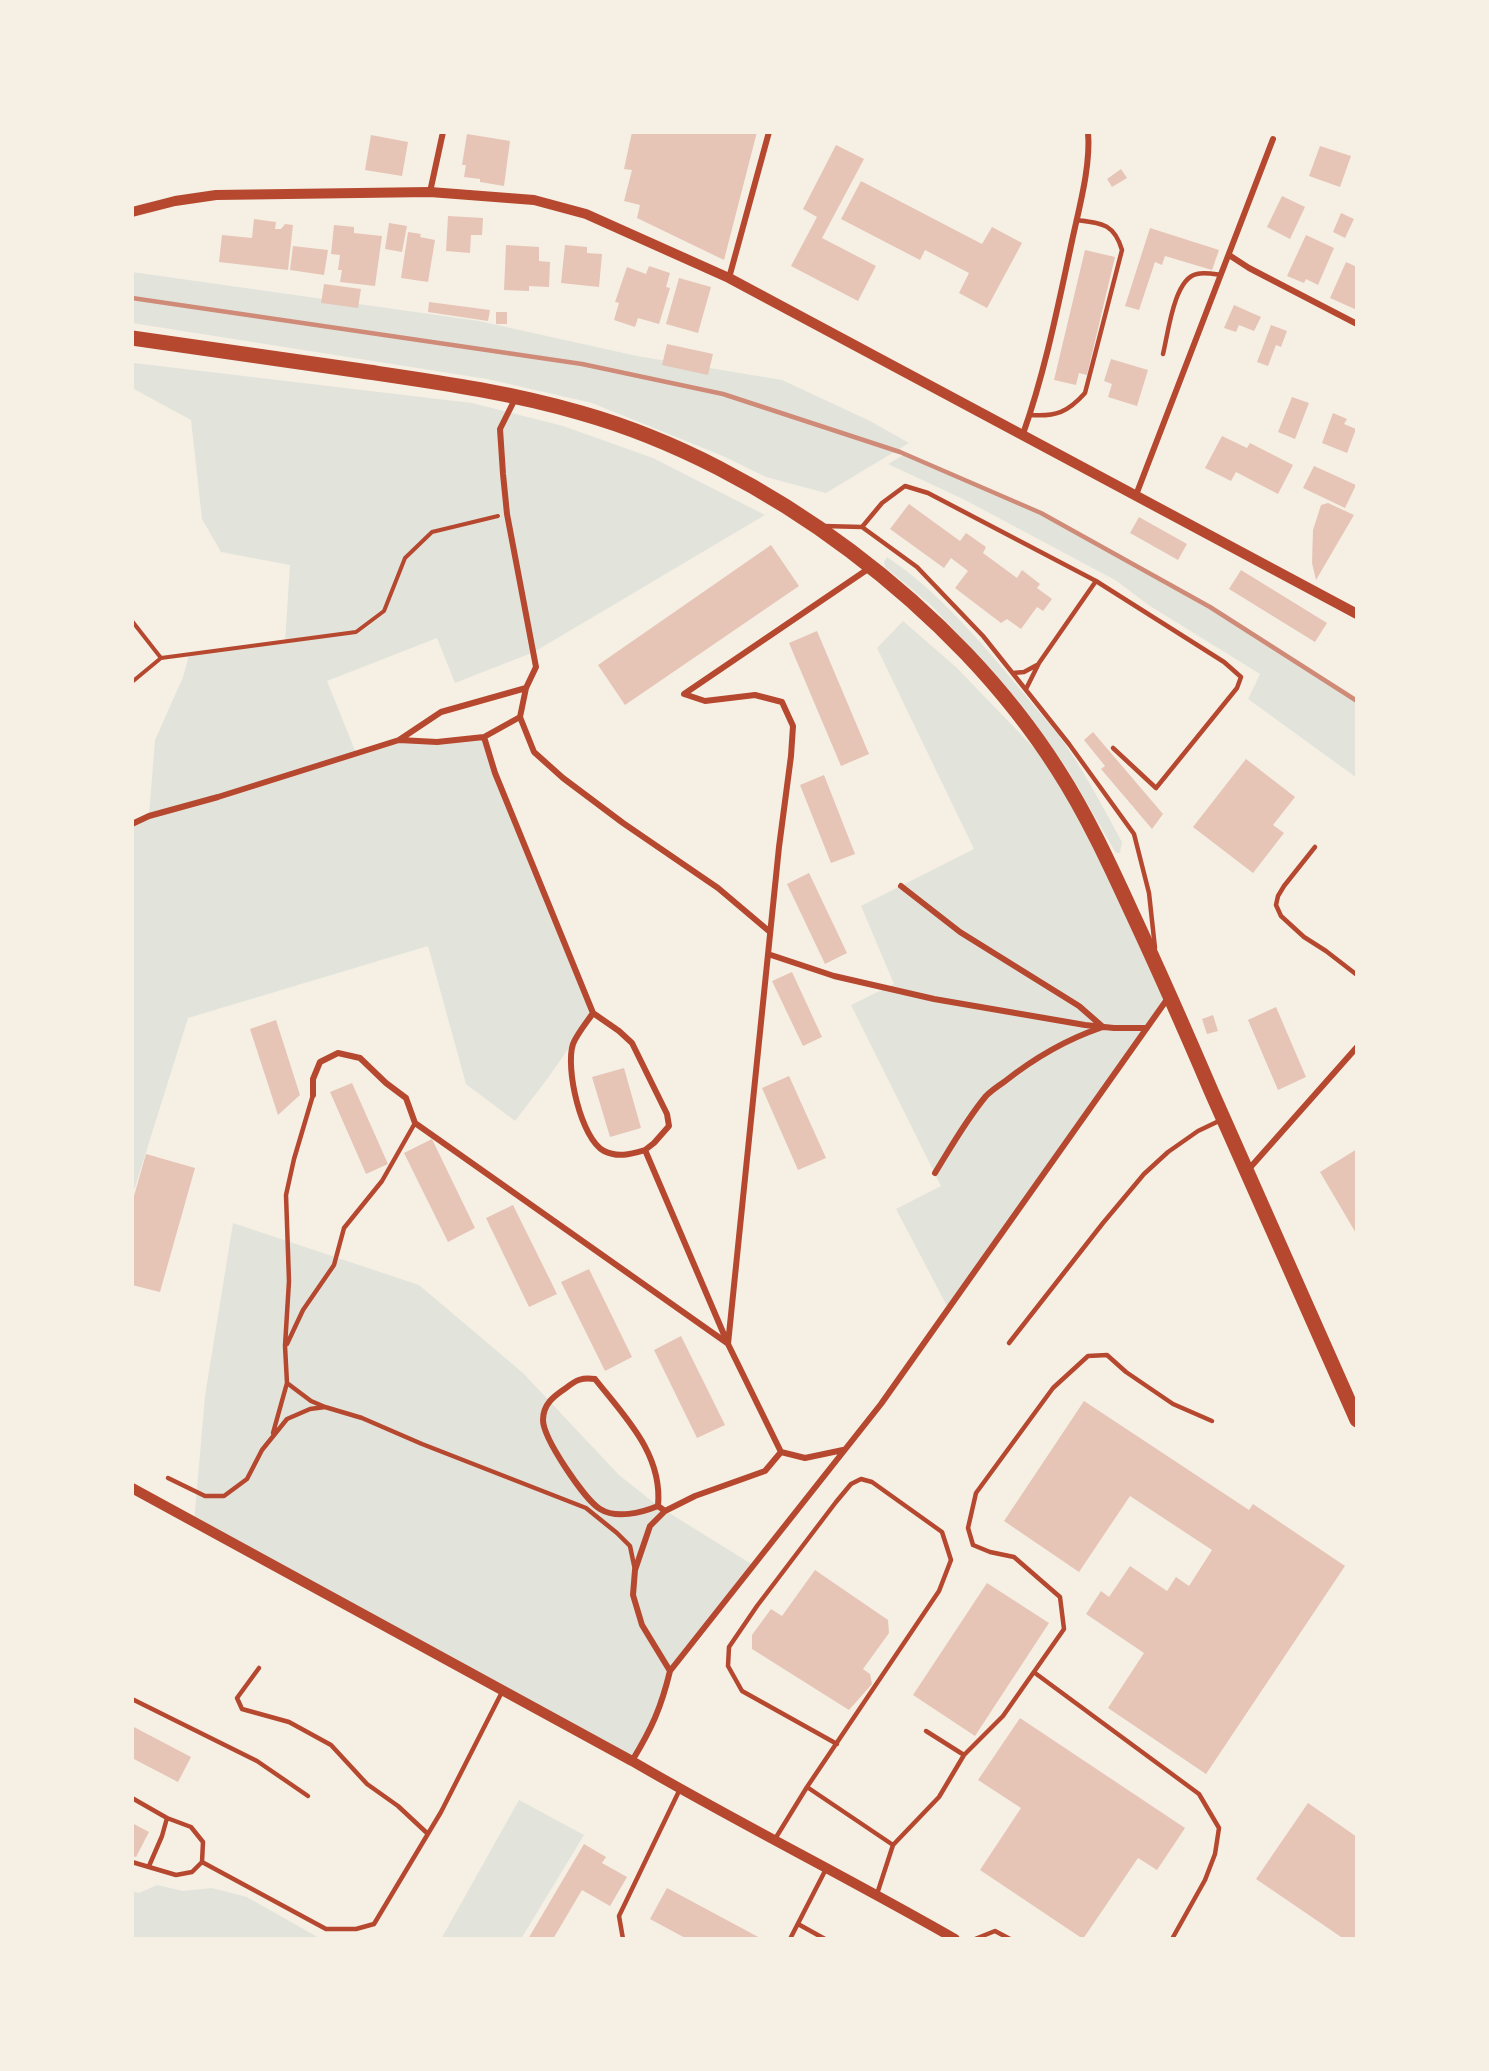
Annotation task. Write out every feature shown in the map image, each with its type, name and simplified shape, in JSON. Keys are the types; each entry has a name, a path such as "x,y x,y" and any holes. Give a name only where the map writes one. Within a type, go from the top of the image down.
{"main road":[{"path":"132,336 457,385 517,396 583,413 677,448 766,495 872,566 958,645 1025,722 1060,773 1090,828 1157,966 1357,1420"}],"street":[{"path":"430,192 443,132"},
{"path":"729,278 769,132"},
{"path":"1023,434 1056,315 1090,148 1088,132"},
{"path":"1136,495 1273,139"},
{"path":"132,212 175,201 216,195 430,192 534,200 586,214 729,278 1357,614"},
{"path":"1228,255 1357,324"},
{"path":"517,396 500,429 507,514 536,667 526,688 520,717 534,752 563,778 623,823 718,888 770,932"},
{"path":"728,1344 793,726 782,702 755,695 705,701 684,694 872,566"},
{"path":"132,824 149,816 218,797 399,740 441,712 526,688"},
{"path":"399,740 437,742 484,737 520,717"},
{"path":"484,737 495,773 593,1013 619,1030 632,1043 668,1114 669,1126 661,1137 645,1150 622,1156 606,1152 594,1145 584,1124 571,1071 573,1044 593,1013"},
{"path":"901,886 960,932 1079,1006 1104,1027"},
{"path":"768,954 834,976 934,999 1104,1027 1146,1028"},
{"path":"632,1761 659,1710 670,1671 881,1404 1170,995"},
{"path":"935,1173 960,1130 988,1094 1018,1070 1053,1048 1104,1027"},
{"path":"1247,1171 1357,1047"},
{"path":"313,1095 312,1079 320,1062 338,1053 360,1058 386,1083 406,1098 415,1123 728,1344"},
{"path":"645,1150 728,1344 781,1452 805,1458 844,1450"},
{"path":"584,1377 595,1379 639,1434 649,1451 657,1477 658,1506 644,1512 619,1514 600,1509 585,1493 564,1466 549,1439 543,1421 546,1406 554,1395 584,1377"},
{"path":"670,1671 642,1625 633,1595 635,1570 650,1526 665,1510 695,1496 765,1471 781,1452"},
{"path":"132,1488 956,1939"},
{"path":"658,1506 665,1510"}],"lane":[{"path":"1030,415 1046,417 1061,413 1074,405 1085,393 1122,250 1119,238 1112,230 1101,223 1076,220"},
{"path":"1163,354 1178,290 1187,279 1197,274 1221,274"},
{"path":"862,527 882,503 905,486 928,493 1096,581 1224,662 1241,677 1238,688 1156,788 1113,748"},
{"path":"813,525 862,527 916,567 983,636 1069,744 1134,834 1149,893 1157,966"},
{"path":"1026,689 1039,663 1096,581"},
{"path":"1012,673 1024,672 1039,663"},
{"path":"1315,847 1284,886 1276,905 1281,916 1304,937 1357,975"},
{"path":"272,1436 287,1383 285,1346 289,1281 286,1195 313,1095"},
{"path":"1010,1343 1144,1174 1198,1131 1224,1119"},
{"path":"285,1346 303,1310 334,1265 344,1228 382,1180 415,1123"},
{"path":"877,1894 893,1845 939,1797 964,1755 1003,1716 1064,1629 1060,1598 1014,1557 990,1552 973,1545 968,1527 976,1493 1053,1388 1088,1356 1107,1355 1126,1372 1173,1404 1212,1421"},
{"path":"287,1383 312,1401 325,1407 362,1418 586,1508 630,1546 635,1570"},
{"path":"168,1478 205,1496 224,1496 247,1479 272,1436 287,1419 310,1409 325,1407"},
{"path":"774,1839 939,1591 951,1560 942,1532 872,1482 861,1479 850,1484 757,1605 729,1647 728,1666 742,1691 837,1744"},
{"path":"586,1508 600,1509"},
{"path":"259,1668 237,1698 242,1709 290,1722 331,1745 367,1784 398,1806 428,1834"},
{"path":"1035,1673 1199,1794 1219,1828 1215,1854 1205,1880 1172,1939"},
{"path":"202,1862 326,1929 356,1929 374,1924 441,1812 503,1690"},
{"path":"132,1699 257,1761 308,1796"},
{"path":"926,1731 964,1755"},
{"path":"807,1787 893,1845"},
{"path":"623,1939 619,1916 680,1789"},
{"path":"132,1798 167,1818 191,1827 203,1842 202,1862 192,1872 176,1875 132,1862"},
{"path":"149,1866 167,1818"},
{"path":"790,1939 827,1867"},
{"path":"798,1924 825,1939"},
{"path":"975,1939 995,1930 1010,1939"}],"path":[{"path":"132,682 161,658 356,632 384,611 405,558 432,532 507,514"},
{"path":"132,621 161,658"}],"shaded area":[{"path":"132,272 479,321 637,356 782,380 870,421 909,443 826,493 766,477 723,456 592,403 487,379 132,323"},
{"path":"134,363 472,403 563,426 653,458 765,515 534,652 455,683 437,638 327,681 356,753 394,741 484,737 593,1013 515,1121 466,1084 428,946 188,1018 132,1197 132,824 149,816 155,740 183,677 189,655 285,642 290,565 221,552 202,519 191,420 132,388"},
{"path":"905,454 1038,511 1210,607 1357,703 1357,778 1248,699 1260,674 1150,606 1115,580 965,500 888,464"},
{"path":"887,557 907,571 944,604 995,659 1059,736 1122,842 1120,853 1116,853 1066,767 1013,695 932,606 885,567 884,562"},
{"path":"903,621 957,668 1063,778 1170,995 948,1308 896,1209 941,1186 851,1005 894,984 861,906 974,849 877,648"},
{"path":"233,1223 419,1285 523,1373 619,1475 658,1506 753,1565 670,1671 662,1703 632,1761 194,1522 205,1396"},
{"path":"519,1800 584,1835 521,1939 441,1939"},
{"path":"157,1885 183,1891 212,1888 247,1897 321,1939 132,1939 132,1891 139,1893"}],"building":[{"path":"632,132 757,132 724,260 637,218 640,205 624,201 632,170 624,169"},
{"path":"467,134 510,141 504,186 464,177 466,165 462,165"},
{"path":"371,135 408,142 402,176 365,170"},
{"path":"836,145 864,159 822,238 876,266 858,301 791,266 817,217 803,209"},
{"path":"1320,146 1351,156 1340,187 1309,176"},
{"path":"1121,169 1127,178 1112,187 1107,179"},
{"path":"861,181 982,244 992,227 1022,243 987,308 959,293 969,273 925,250 920,260 841,219"},
{"path":"1282,196 1305,207 1290,239 1267,227"},
{"path":"1341,213 1354,219 1345,238 1333,232"},
{"path":"448,216 483,218 482,235 471,235 470,253 446,251"},
{"path":"254,219 276,222 275,229 281,229 285,224 293,225 288,270 219,262 222,235 252,238"},
{"path":"389,223 407,226 402,252 385,249"},
{"path":"334,225 354,227 354,233 382,236 375,286 340,282 342,270 338,270 340,255 331,254"},
{"path":"1150,228 1219,250 1212,270 1165,256 1162,265 1155,262 1139,310 1125,306"},
{"path":"408,232 435,240 428,282 401,278"},
{"path":"1306,235 1334,248 1318,285 1306,279 1304,283 1287,276"},
{"path":"506,245 539,247 539,261 550,262 549,287 529,286 529,291 504,290"},
{"path":"565,245 587,247 587,253 602,254 599,287 561,283"},
{"path":"293,246 328,250 324,275 290,270"},
{"path":"1085,250 1115,257 1087,375 1079,373 1076,385 1054,380"},
{"path":"1346,262 1357,267 1357,310 1330,298"},
{"path":"649,266 670,273 666,287 670,288 659,324 638,318 635,327 614,320 619,303 615,302 627,267 646,274"},
{"path":"679,278 711,287 698,333 666,324"},
{"path":"324,284 361,289 358,308 321,303"},
{"path":"429,302 490,310 488,321 428,312"},
{"path":"1234,305 1261,317 1254,331 1239,325 1236,332 1224,328"},
{"path":"496,312 507,312 507,324 496,324"},
{"path":"1271,325 1287,331 1281,347 1276,345 1268,366 1257,362"},
{"path":"667,344 713,354 708,375 662,365"},
{"path":"1111,359 1148,370 1137,406 1108,397 1112,384 1104,381"},
{"path":"1292,397 1309,403 1295,439 1278,432"},
{"path":"1333,413 1347,419 1344,424 1356,429 1347,453 1322,443"},
{"path":"1222,436 1247,448 1250,443 1293,465 1278,494 1236,472 1231,481 1205,468"},
{"path":"1314,466 1356,485 1345,508 1303,488"},
{"path":"1328,503 1354,515 1316,580 1312,563 1313,530 1321,505"},
{"path":"909,504 960,541 966,533 986,547 983,553 1017,578 1022,570 1040,584 1037,588 1052,599 1043,611 1037,607 1021,629 1007,619 1001,623 955,588 968,571 951,558 944,568 890,529"},
{"path":"1139,517 1187,544 1178,560 1130,533"},
{"path":"771,545 799,586 625,705 598,665"},
{"path":"1241,570 1327,623 1315,642 1229,589"},
{"path":"817,631 869,754 841,766 789,643"},
{"path":"1093,732 1163,814 1152,829 1101,769 1105,766 1084,740"},
{"path":"1246,759 1295,797 1273,825 1284,833 1253,873 1193,827"},
{"path":"824,775 855,854 831,863 800,785"},
{"path":"809,873 847,953 825,964 787,884"},
{"path":"792,972 822,1037 803,1046 772,981"},
{"path":"1276,1007 1306,1077 1278,1090 1248,1020"},
{"path":"1213,1015 1218,1031 1207,1034 1202,1019"},
{"path":"276,1020 300,1095 278,1115 250,1029"},
{"path":"624,1068 641,1128 610,1137 592,1077"},
{"path":"789,1076 826,1158 798,1170 762,1088"},
{"path":"352,1083 388,1164 366,1174 330,1092"},
{"path":"432,1139 475,1228 448,1242 404,1153"},
{"path":"1357,1149 1357,1235 1320,1172"},
{"path":"146,1154 195,1168 160,1292 132,1285 132,1203"},
{"path":"513,1205 557,1294 529,1307 486,1218"},
{"path":"589,1269 632,1357 605,1371 561,1282"},
{"path":"681,1336 725,1425 697,1438 654,1350"},
{"path":"1084,1401 1249,1510 1253,1504 1345,1566 1206,1774 1108,1708 1144,1653 1086,1614 1101,1591 1109,1597 1130,1566 1167,1591 1176,1577 1189,1586 1212,1550 1130,1496 1079,1572 1004,1521"},
{"path":"815,1570 888,1620 889,1633 863,1669 870,1674 872,1684 849,1710 752,1649 752,1635 771,1609 782,1616"},
{"path":"987,1583 1049,1623 975,1736 913,1695"},
{"path":"1020,1718 1185,1828 1157,1870 1138,1858 1083,1939 980,1870 1021,1808 978,1780"},
{"path":"132,1726 191,1757 178,1782 132,1758"},
{"path":"1308,1803 1357,1837 1357,1939 1344,1939 1256,1879"},
{"path":"132,1823 149,1832 136,1857 132,1856"},
{"path":"584,1844 606,1857 602,1863 627,1877 610,1906 582,1890 553,1939 528,1939"},
{"path":"667,1888 762,1939 687,1939 650,1919"}],"railway":[{"path":"132,298 582,364 723,394 900,452 1041,513 1210,607 1357,701"}]}
